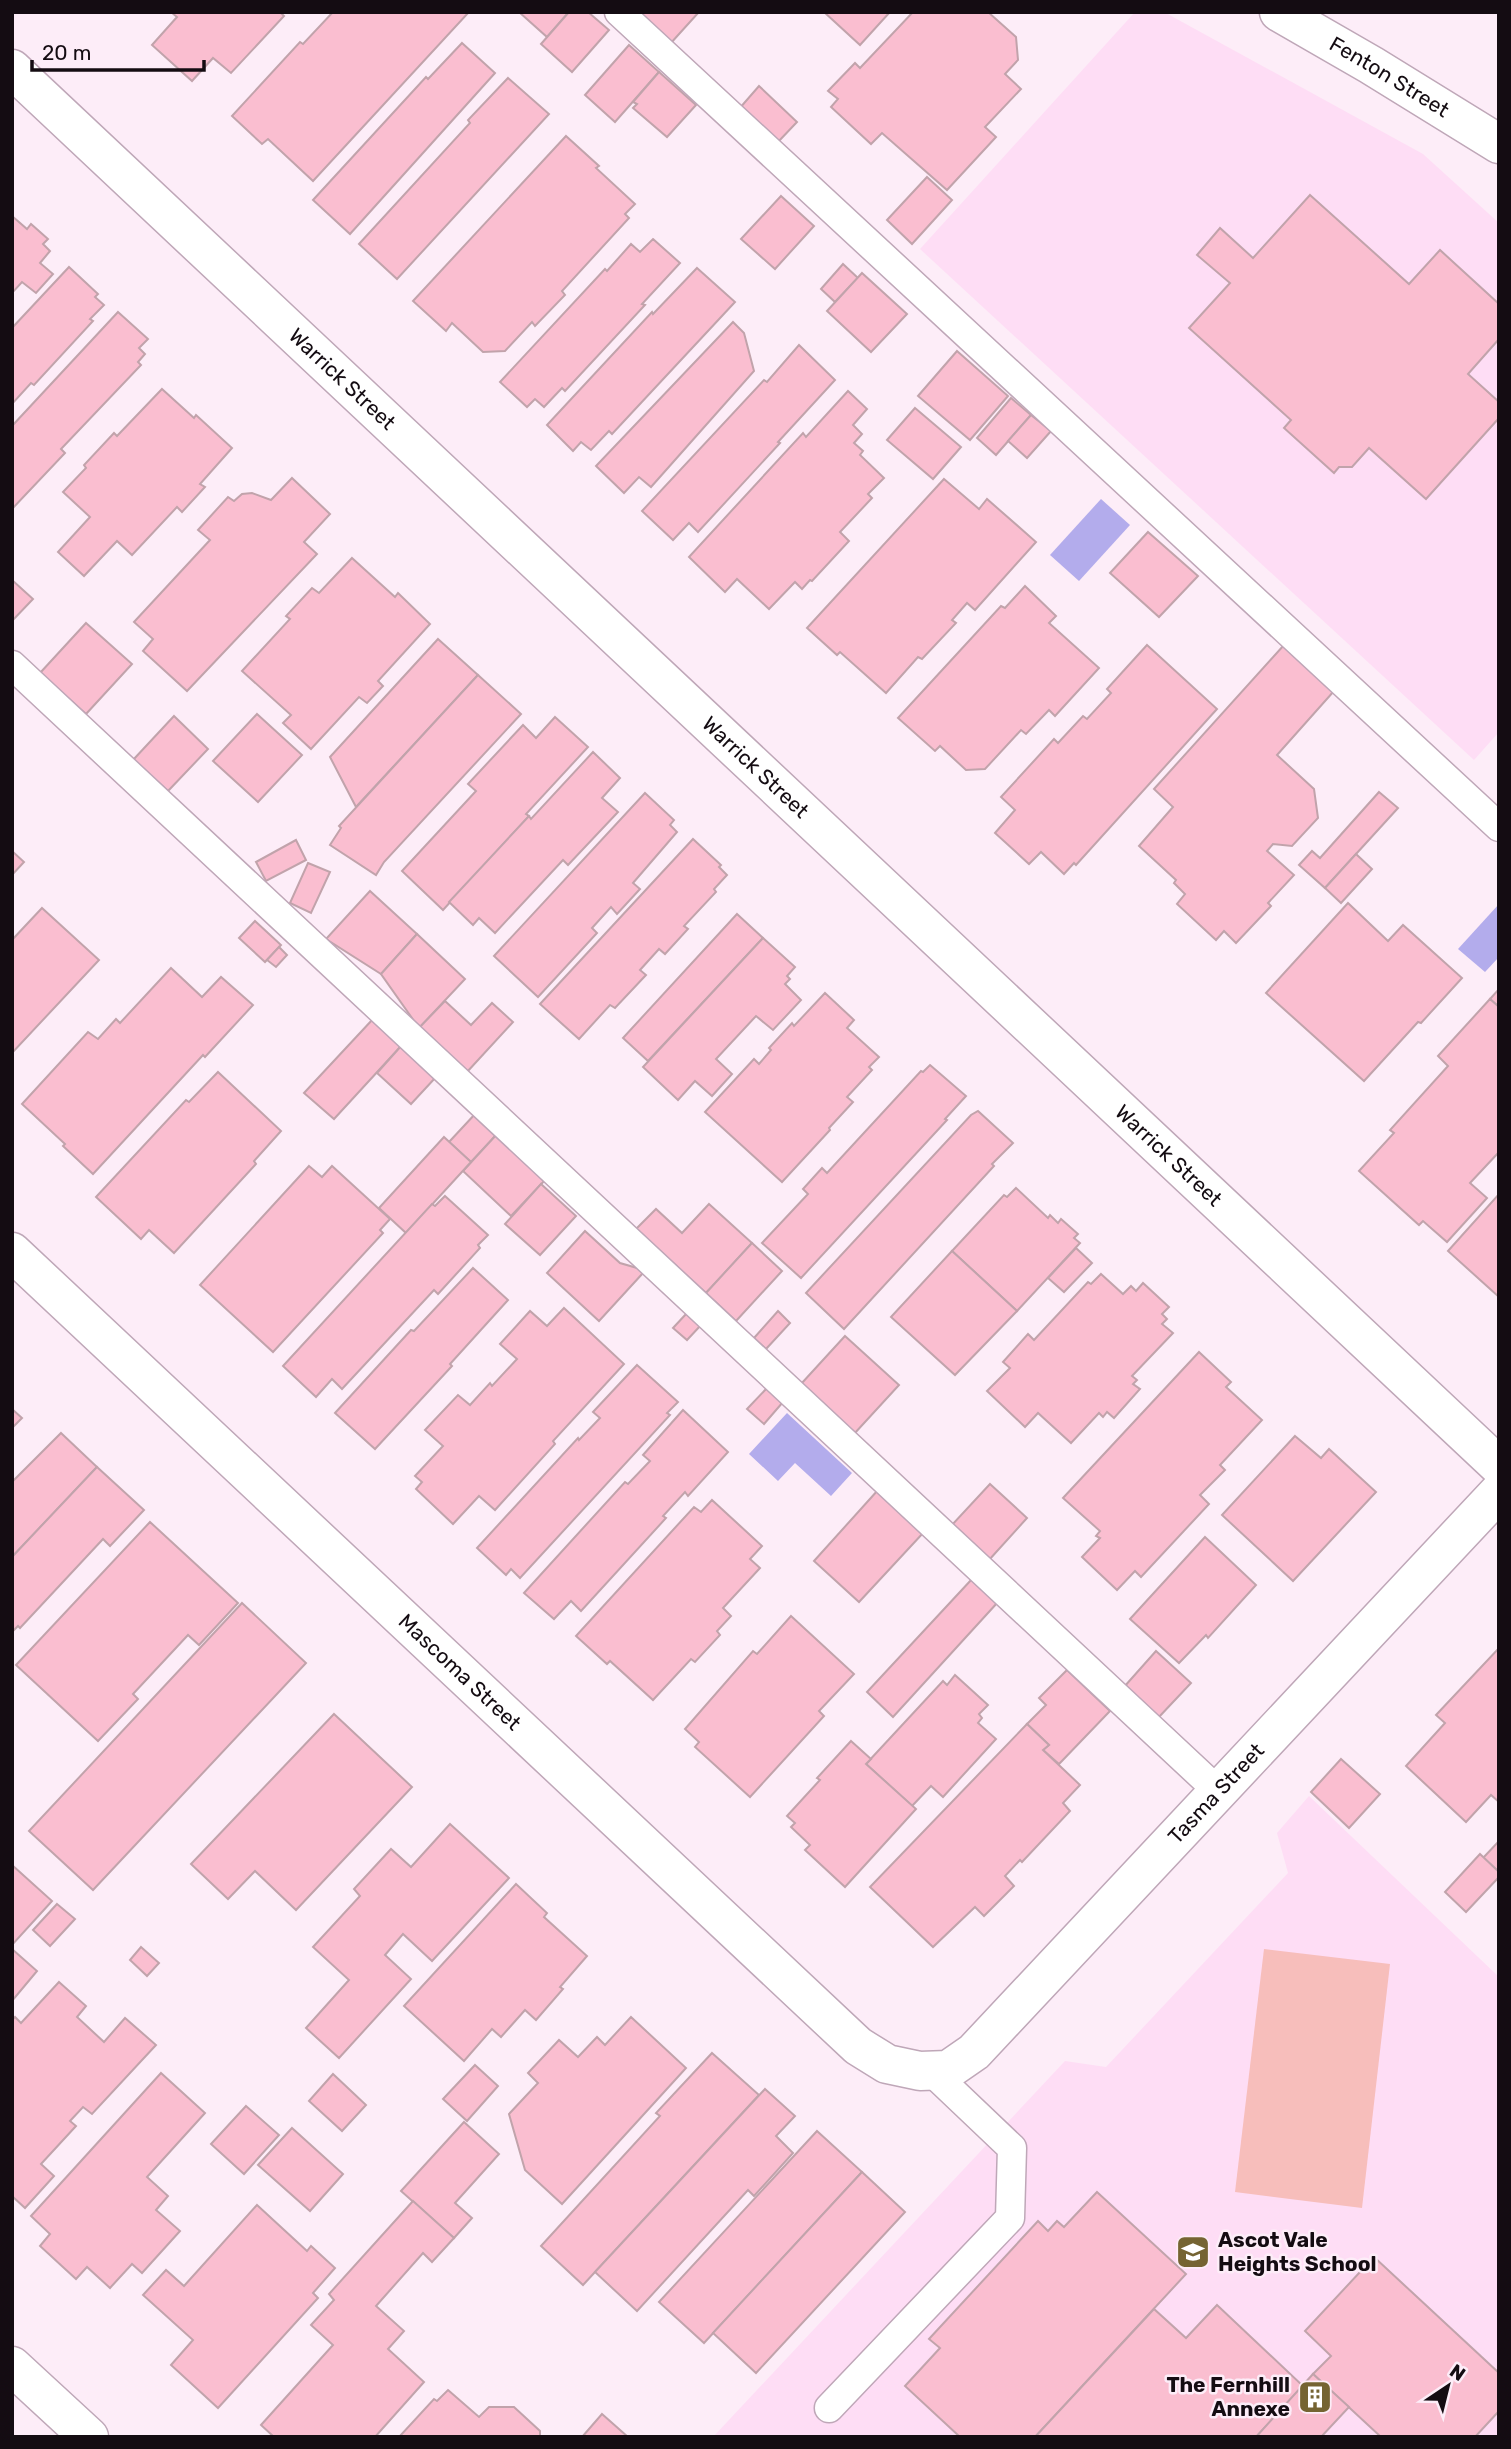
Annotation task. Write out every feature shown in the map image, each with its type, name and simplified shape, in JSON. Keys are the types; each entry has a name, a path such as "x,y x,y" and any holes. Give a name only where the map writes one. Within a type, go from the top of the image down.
{"street":[{"name":"Fenton Street","path":"1279,12 1499,144"},
{"name":"Warrick Street","path":"12,69 1499,1466"},
{"name":"Mascoma Street","path":"12,1252 858,2046 887,2064 926,2071"},
{"name":"Tasma Street","path":"926,2071 948,2070 974,2052 1499,1492"},
{"path":"12,2366 89,2437"}],"lane":[{"path":"619,12 1499,827"},
{"path":"12,665 1218,1791"},
{"path":"829,2408 1010,2218 1012,2148 926,2071"}],"shaded area":[{"path":"1135,12 1164,12 1423,154 1499,223 1499,732 1474,760 920,249"},
{"path":"1101,499 1130,525 1079,581 1050,555"},
{"path":"1499,904 1499,957 1485,972 1458,949"},
{"path":"787,1413 852,1473 831,1496 795,1463 778,1481 749,1454"},
{"name":"Ascot Vale Heights School","path":"1309,1796 1499,1977 1499,2437 713,2437 1065,2061 1106,2067 1288,1873 1277,1833"},
{"path":"1264,1949 1390,1964 1362,2208 1235,2192"}],"building":[{"path":"171,12 280,12 284,16 231,73 213,58 192,81 152,45 177,17"},
{"path":"333,12 469,12 313,181 268,139 262,144 232,116 300,42 303,44"},
{"path":"519,12 569,12 547,37"},
{"path":"569,12 588,12 609,30 572,72 541,44"},
{"path":"635,12 699,12 670,44"},
{"path":"824,12 890,12 860,45"},
{"path":"913,12 988,12 1016,37 1018,60 1005,74 1021,89 985,127 996,137 947,190 882,133 871,144 831,107 838,99 828,91 855,63 860,68"},
{"path":"462,43 495,73 350,234 313,200 426,77 428,79"},
{"path":"629,45 659,72 615,122 585,95"},
{"path":"659,72 696,105 667,137 633,108 637,104 633,102"},
{"path":"508,78 549,114 397,279 359,244"},
{"path":"759,86 797,122 777,143 739,109"},
{"path":"566,136 635,204 625,214 629,218 562,291 565,295 535,326 532,322 505,351 483,352 452,323 446,331 413,301"},
{"path":"927,177 952,200 912,244 887,220"},
{"path":"1310,195 1409,284 1440,250 1499,304 1499,339 1468,374 1499,402 1499,418 1426,499 1369,448 1352,467 1339,467 1334,473 1284,428 1291,420 1189,328 1230,283 1197,255 1220,228 1253,258"},
{"path":"781,196 814,226 775,269 741,239"},
{"path":"12,216 27,229 31,224 48,239 43,244 50,251 40,263 53,274 36,293 22,282 12,293"},
{"path":"653,239 680,263 565,391 562,388 544,407 535,399 527,407 500,382 631,244 640,252"},
{"path":"843,264 858,278 835,302 821,289"},
{"path":"69,267 98,294 95,297 104,305 90,319 93,321 34,385 31,383 12,404 12,328"},
{"path":"697,268 735,302 612,434 609,431 591,450 581,442 573,451 547,425 652,312 653,314"},
{"path":"862,273 907,314 871,352 827,311"},
{"path":"118,312 148,339 139,348 145,354 138,362 141,365 61,449 65,453 12,509 12,426"},
{"path":"733,322 744,333 754,371 651,487 639,477 624,493 596,466"},
{"path":"799,345 835,380 698,532 689,523 673,540 642,511 764,380 767,382"},
{"path":"957,351 1008,396 970,440 918,396"},
{"path":"162,389 232,448 200,484 205,487 182,512 177,507 132,555 117,541 84,576 58,552 90,517 63,492 114,433 117,436"},
{"path":"848,391 867,409 853,425 862,434 854,443 863,451 860,455 884,478 868,494 872,498 840,532 849,541 812,581 802,589 795,582 769,609 737,579 725,592 689,557 803,433 806,437"},
{"path":"1011,398 1031,415 996,455 977,438"},
{"path":"915,408 961,447 933,479 887,440"},
{"path":"1031,415 1051,431 1027,458 1008,441"},
{"path":"292,478 330,514 304,542 317,554 187,691 143,651 153,639 134,622 210,540 198,530 228,497 234,501 242,494 252,493 271,500"},
{"path":"944,479 979,509 987,499 1036,542 975,610 967,603 952,620 956,623 922,659 918,657 886,693 840,652 837,655 807,628"},
{"path":"1148,532 1198,576 1159,617 1110,573"},
{"path":"352,558 395,597 398,593 430,624 378,681 383,686 367,703 359,697 311,749 283,723 291,715 242,671 290,619 286,616 312,588 319,593"},
{"path":"12,580 33,599 12,621"},
{"path":"1025,586 1056,616 1049,623 1099,668 1055,716 1049,710 1026,734 1021,730 985,769 966,770 940,746 935,751 898,718 1001,606 1005,608"},
{"path":"86,623 132,664 86,714 40,673"},
{"path":"438,639 478,675 356,807 330,757"},
{"path":"1147,645 1217,709 1076,865 1074,863 1064,874 1041,852 1029,864 995,833 1015,810 1001,797 1054,739 1058,743 1083,716 1087,719 1111,693 1107,689"},
{"path":"1284,645 1334,691 1277,755 1314,789 1318,818 1292,846 1273,844 1267,851 1294,875 1268,903 1271,906 1236,943 1224,931 1216,940 1177,904 1185,894 1174,883 1176,880 1139,846 1173,807 1154,789"},
{"path":"478,675 521,714 384,862 376,875 330,845 341,828 339,826"},
{"path":"257,714 302,755 258,802 213,761"},
{"path":"174,716 208,749 168,791 133,760"},
{"path":"555,717 588,747 443,910 402,871 476,791 468,784 523,725 536,738"},
{"path":"593,752 620,778 602,798 618,812 568,865 563,860 495,933 479,918 473,925 449,902"},
{"path":"1379,792 1398,808 1325,888 1299,865 1312,851 1320,858"},
{"path":"645,793 674,820 670,825 677,832 633,883 640,889 617,914 611,907 592,928 597,933 538,997 494,956"},
{"path":"693,839 721,865 719,867 727,875 714,889 716,892 684,926 688,929 665,954 659,949 640,970 646,975 615,1008 610,1005 579,1039 540,1004"},
{"path":"296,840 306,860 266,881 256,862"},
{"path":"12,851 24,862 12,875"},
{"path":"1356,854 1372,869 1341,903 1325,888"},
{"path":"308,863 330,872 311,913 290,903"},
{"path":"370,891 417,934 381,974 326,939"},
{"path":"1348,903 1388,941 1403,925 1462,978 1364,1081 1266,993"},
{"path":"42,908 99,960 12,1053 12,940"},
{"path":"737,914 763,938 648,1061 623,1038"},
{"path":"255,921 281,945 265,962 239,938"},
{"path":"417,934 465,979 419,1028 381,974"},
{"path":"763,938 795,967 787,976 790,979 785,984 801,1000 773,1030 756,1016 716,1059 732,1074 712,1096 695,1081 678,1100 643,1067"},
{"path":"279,947 287,955 276,967 267,960"},
{"path":"171,968 202,997 221,977 253,1005 93,1174 22,1104 88,1032 98,1039 116,1019 120,1023"},
{"path":"1499,989 1499,1007 1490,999"},
{"path":"825,993 854,1020 847,1028 879,1057 869,1067 872,1070 847,1097 853,1102 782,1182 705,1112 754,1059 759,1064 771,1050 769,1048 792,1023 794,1026"},
{"path":"1490,999 1499,1007 1499,1152 1470,1183 1487,1198 1447,1242 1423,1221 1419,1225 1359,1171 1394,1133 1390,1130 1448,1066 1438,1056"},
{"path":"445,1001 471,1025 492,1003 513,1022 467,1072 419,1028"},
{"path":"373,1019 402,1045 334,1119 304,1093"},
{"path":"402,1045 436,1077 411,1104 377,1073"},
{"path":"930,1065 966,1096 801,1278 762,1243 808,1194 803,1189 822,1168 827,1173 921,1071"},
{"path":"218,1072 281,1131 254,1161 256,1164 174,1253 149,1230 141,1239 96,1197 186,1100 189,1102"},
{"path":"978,1111 1013,1143 844,1329 806,1293 971,1115"},
{"path":"476,1113 498,1133 471,1162 449,1142"},
{"path":"498,1133 546,1179 511,1216 463,1171"},
{"path":"444,1137 471,1162 406,1233 379,1208"},
{"path":"309,1166 322,1177 332,1166 390,1219 380,1230 383,1233 273,1352 200,1285"},
{"path":"541,1184 576,1216 540,1255 505,1224"},
{"path":"1016,1188 1048,1218 1050,1215 1058,1223 1061,1219 1078,1234 1074,1238 1080,1243 1017,1311 952,1251 1004,1195 1007,1197"},
{"path":"1499,1194 1499,1297 1448,1251"},
{"path":"445,1196 488,1235 478,1245 480,1248 438,1294 434,1290 342,1389 332,1379 316,1397 283,1366 432,1204 435,1206"},
{"path":"709,1204 752,1243 706,1293 636,1229 656,1209 682,1233"},
{"path":"585,1231 620,1263 637,1268 643,1273 599,1321 547,1273"},
{"path":"752,1243 782,1271 736,1321 706,1293"},
{"path":"1076,1248 1092,1263 1064,1292 1048,1278"},
{"path":"952,1251 1017,1311 955,1375 891,1317"},
{"path":"473,1268 508,1300 450,1364 452,1366 375,1449 335,1413 411,1330 414,1331"},
{"path":"1101,1274 1123,1294 1131,1286 1136,1291 1143,1283 1169,1307 1162,1314 1167,1319 1162,1324 1173,1333 1132,1376 1137,1380 1133,1384 1140,1389 1114,1418 1107,1412 1103,1417 1099,1413 1071,1443 1038,1413 1025,1427 987,1391 1010,1368 1003,1362 1028,1334 1034,1340 1088,1282 1091,1284"},
{"path":"564,1308 624,1364 553,1441 555,1444 495,1510 479,1496 453,1524 416,1489 422,1482 415,1476 443,1446 425,1430 458,1395 470,1405 517,1359 500,1344 530,1311 547,1326"},
{"path":"778,1311 790,1323 766,1349 754,1338"},
{"path":"687,1313 701,1325 687,1340 673,1328"},
{"path":"845,1336 899,1385 854,1434 801,1384"},
{"path":"1199,1352 1231,1382 1226,1387 1262,1420 1220,1465 1225,1470 1200,1495 1209,1504 1141,1577 1135,1571 1117,1590 1082,1557 1100,1538 1096,1536 1100,1531 1063,1498"},
{"path":"637,1365 678,1402 667,1413 670,1415 520,1578 511,1569 506,1575 477,1548 578,1438 579,1440 600,1418 593,1412"},
{"path":"767,1388 783,1402 764,1424 747,1409"},
{"path":"12,1409 22,1418 12,1428"},
{"path":"683,1410 728,1452 688,1496 685,1492 663,1516 666,1518 581,1611 571,1601 554,1619 524,1593 625,1482 628,1484 650,1461 643,1455"},
{"path":"61,1433 97,1467 12,1557 12,1482"},
{"path":"1295,1436 1321,1458 1329,1449 1376,1492 1293,1581 1222,1515"},
{"path":"97,1467 144,1510 110,1546 103,1539 20,1628 18,1626 12,1632 12,1557"},
{"path":"990,1484 1027,1518 989,1560 951,1526"},
{"path":"878,1490 924,1532 859,1602 814,1561"},
{"path":"712,1500 762,1546 750,1559 760,1568 723,1608 731,1616 717,1631 720,1635 695,1662 691,1659 653,1700 610,1661 607,1664 576,1636 694,1507 701,1512"},
{"path":"150,1522 238,1603 199,1645 188,1635 133,1694 138,1699 98,1741 16,1665"},
{"path":"1205,1537 1256,1585 1208,1638 1206,1635 1179,1663 1130,1619"},
{"path":"972,1579 998,1602 893,1717 867,1692"},
{"path":"242,1603 306,1663 93,1890 29,1831"},
{"path":"791,1616 854,1674 819,1711 824,1716 750,1797 695,1747 699,1742 685,1729 753,1651 757,1654"},
{"path":"1499,1648 1499,1802 1491,1795 1466,1822 1406,1766 1445,1723 1436,1715"},
{"path":"1156,1651 1191,1683 1158,1718 1124,1687"},
{"path":"1067,1670 1110,1711 1059,1764 1043,1750 1049,1745 1027,1724 1046,1705 1039,1698"},
{"path":"955,1675 988,1705 979,1714 982,1718 978,1723 996,1739 943,1797 931,1786 912,1806 866,1764 943,1681 947,1685"},
{"path":"334,1714 412,1787 296,1910 255,1871 228,1899 191,1864"},
{"path":"1027,1724 1049,1745 1043,1750 1080,1785 1063,1803 1070,1811 1022,1862 1020,1860 1005,1876 1014,1886 984,1916 975,1907 933,1947 870,1887"},
{"path":"851,1741 871,1759 866,1764 916,1809 845,1887 805,1850 810,1845 791,1827 795,1823 787,1816"},
{"path":"1341,1759 1380,1794 1349,1828 1311,1792"},
{"path":"450,1824 509,1878 432,1961 403,1934 385,1955 411,1979 339,2058 306,2028 349,1980 313,1947 360,1896 354,1889 391,1849 411,1867"},
{"path":"1499,1841 1499,1872 1483,1858"},
{"path":"1480,1854 1499,1872 1499,1877 1466,1912 1445,1892"},
{"path":"12,1865 52,1901 12,1945"},
{"path":"516,1884 547,1913 544,1917 587,1956 536,2020 525,2010 501,2037 492,2029 464,2061 404,2006"},
{"path":"57,1904 75,1919 50,1946 33,1930"},
{"path":"141,1947 159,1963 147,1976 130,1960"},
{"path":"12,1949 37,1971 12,2001"},
{"path":"59,1982 86,2006 77,2017 104,2042 125,2018 156,2045 92,2114 83,2107 70,2121 76,2126 41,2164 54,2176 25,2208 12,2196 12,2020 15,2017 21,2023"},
{"path":"631,2017 686,2068 562,2204 525,2170 509,2114 538,2083 528,2073 559,2040 578,2057 597,2037 605,2045"},
{"path":"712,2053 759,2095 583,2285 541,2246 660,2116 656,2113"},
{"path":"475,2065 498,2086 467,2121 443,2099"},
{"path":"161,2073 205,2113 147,2177 168,2196 156,2210 180,2231 142,2273 132,2264 110,2288 87,2267 76,2279 40,2246 50,2234 31,2216"},
{"path":"333,2074 366,2105 342,2131 309,2101"},
{"path":"765,2089 795,2116 776,2136 793,2153 754,2196 748,2190 637,2311 595,2272"},
{"path":"246,2106 279,2135 244,2174 211,2144"},
{"path":"464,2122 499,2154 455,2203 472,2218 454,2238 401,2191"},
{"path":"292,2128 343,2174 310,2211 258,2165"},
{"path":"817,2131 862,2172 704,2343 659,2302"},
{"path":"862,2172 905,2212 756,2373 713,2333"},
{"path":"1097,2192 1186,2274 1035,2437 960,2437 905,2386 940,2348 929,2339 1038,2221 1048,2231 1057,2221 1064,2227"},
{"path":"413,2201 454,2238 432,2262 423,2253 376,2306 404,2331 388,2349 424,2382 375,2437 274,2437 261,2425 333,2345 311,2325 334,2300 329,2294"},
{"path":"257,2205 307,2251 311,2246 335,2268 313,2293 318,2298 218,2408 171,2365 193,2340 143,2295 166,2270 184,2286"},
{"path":"1374,2257 1499,2373 1499,2411 1475,2437 1381,2437 1313,2374 1331,2356 1305,2331"},
{"path":"1217,2305 1303,2386 1256,2437 1035,2437 1154,2309 1186,2338"},
{"name":"The Fernhill Annexe","path":"1313,2374 1349,2407 1321,2437 1256,2437"},
{"path":"448,2390 479,2417 489,2407 514,2407 540,2431 540,2437 399,2437 434,2399 437,2401"},
{"path":"602,2414 628,2437 582,2437"}],"place":[{"name":"Ascot Vale Heights School","path":"1193,2252"},
{"name":"The Fernhill Annexe","path":"1315,2397"}]}
